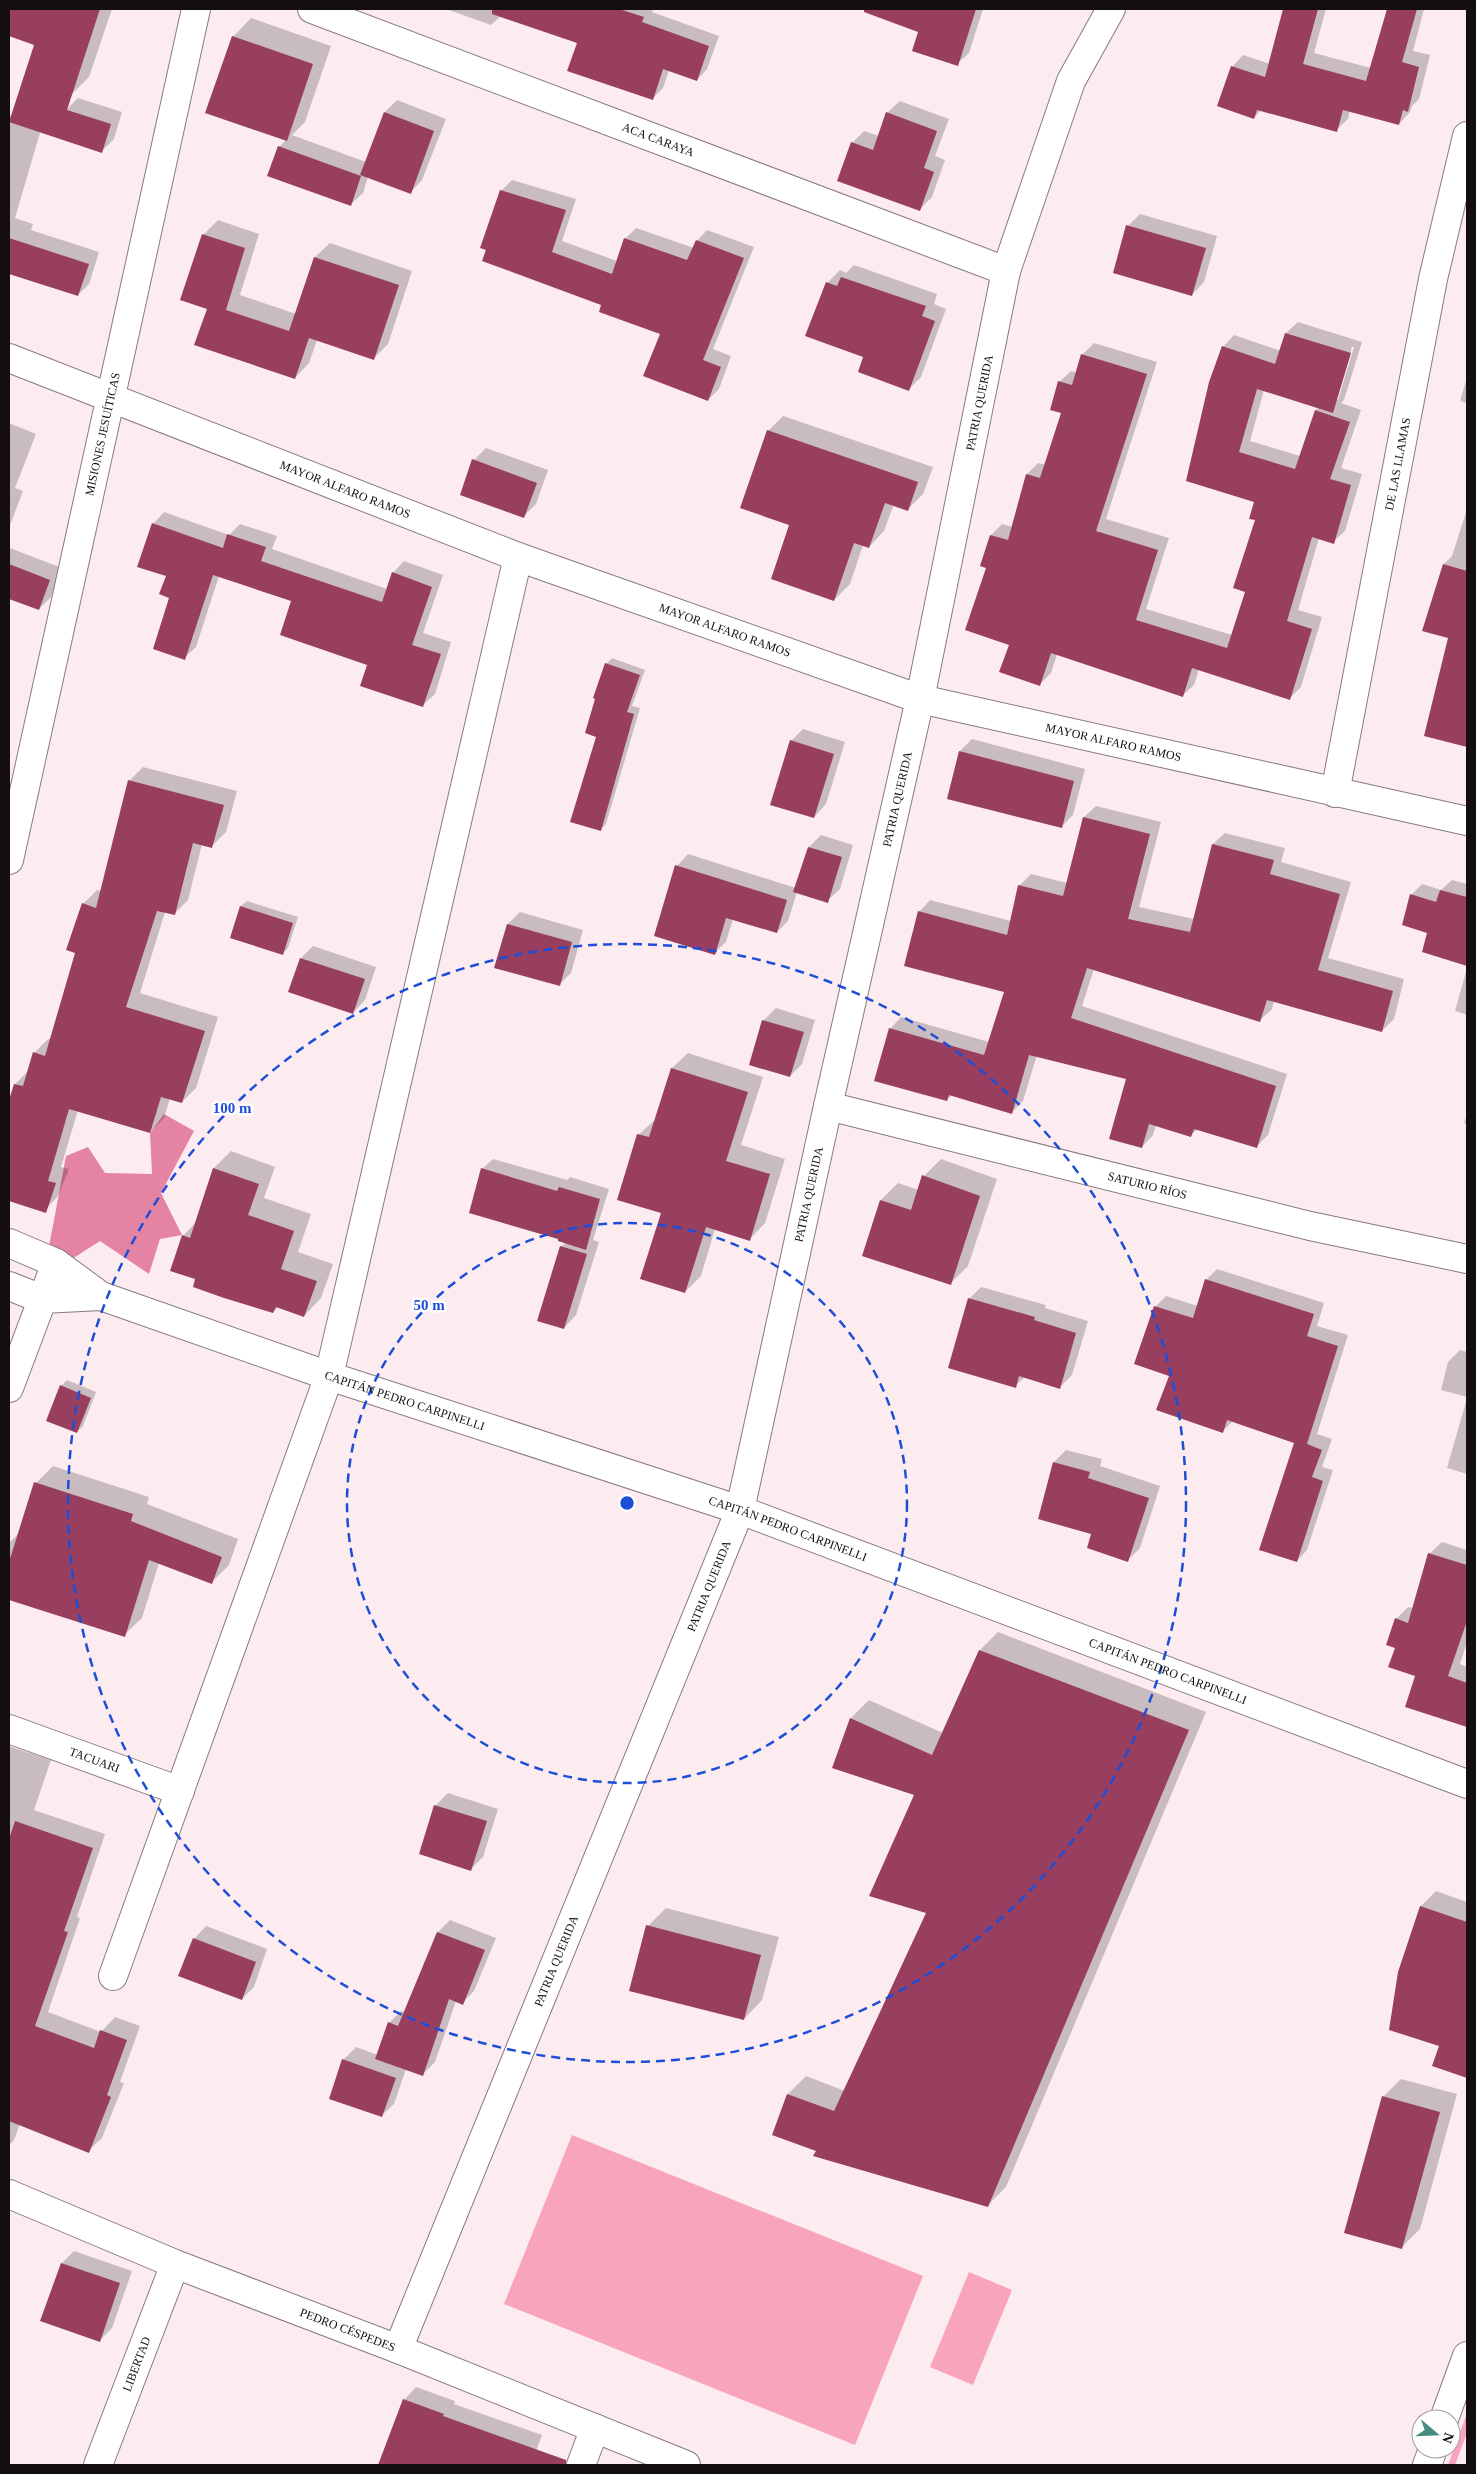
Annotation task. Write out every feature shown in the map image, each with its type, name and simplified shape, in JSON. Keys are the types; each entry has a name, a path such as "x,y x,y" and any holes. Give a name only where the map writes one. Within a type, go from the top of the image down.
{"street":[{"name":"MISIONES JESUÍTICAS","path":"9,860 15,798 110,398 196,9"},
{"name":"ACA CARAYA","path":"312,9 1006,270"},
{"name":"PATRIA QUERIDA","path":"398,2349 740,1510 828,1106 920,699 1006,270 1071,81 1111,9"},
{"name":"DE LAS LLAMAS","path":"1335,793 1433,279 1467,136"},
{"name":"MAYOR ALFARO RAMOS","path":"9,358 518,557 920,699 1467,821"},
{"path":"113,1976 329,1376 518,557"},
{"name":"SATURIO RÍOS","path":"828,1106 1310,1226 1467,1259"},
{"name":"CAPITÁN PEDRO CARPINELLI","path":"9,1243 56,1262 101,1296 329,1376 740,1510 1467,1784"},
{"path":"9,1388 56,1262"},
{"name":"CAPITÁN PEDRO CARPINELLI","path":"9,1286 42,1299 101,1296"},
{"name":"TACUARI","path":"9,1729 180,1791"},
{"name":"PEDRO CÉSPEDES","path":"9,2194 175,2264 398,2349 686,2465"},
{"name":"LIBERTAD","path":"98,2465 175,2264"},
{"path":"1448,2409 1467,2356"},
{"path":"581,2465 594,2428"}],"shaded area":[{"path":"164,1114 194,1131 161,1193 182,1235 160,1239 149,1274 100,1241 50,1273 45,1268 66,1156 88,1147 105,1173 152,1174 150,1133"},
{"path":"572,2135 923,2276 855,2445 504,2304"},
{"path":"969,2272 1012,2290 973,2385 930,2367"},
{"path":"1467,2413 1467,2433 1461,2449 1461,2429"},
{"path":"1450,2459 1457,2459 1455,2465 1448,2465"}],"building":[{"path":"9,9 100,9 67,110 111,124 102,153 9,122 34,45 9,36"},
{"path":"492,9 619,9 644,17 642,22 709,46 697,81 663,69 653,100 567,71 577,43 492,14"},
{"path":"864,9 976,9 958,66 912,51 918,32 864,12"},
{"path":"1283,9 1318,9 1303,64 1366,81 1387,9 1417,9 1402,62 1419,67 1408,112 1403,110 1399,125 1343,110 1337,132 1257,110 1254,119 1217,106 1231,66 1265,77"},
{"path":"232,36 313,64 287,141 205,113"},
{"path":"384,112 434,131 411,194 360,175"},
{"path":"886,112 937,131 924,168 934,172 920,211 837,181 851,142 873,150"},
{"path":"278,146 361,176 351,206 267,176"},
{"path":"500,190 566,210 552,252 612,274 624,238 687,260 696,240 744,258 703,360 721,367 708,401 643,376 660,334 599,312 601,305 482,261 486,250 480,248"},
{"path":"1126,225 1206,248 1192,296 1113,273"},
{"path":"202,234 245,248 226,310 289,331 314,257 399,285 374,360 309,338 295,379 194,345 207,309 180,300"},
{"path":"9,238 89,264 78,296 9,274"},
{"path":"841,277 926,306 922,316 935,321 909,391 858,372 863,357 805,336 826,282 837,286"},
{"path":"1285,333 1351,353 1333,413 1257,389 1239,452 1295,469 1315,410 1350,422 1330,479 1351,485 1334,544 1312,537 1287,621 1312,629 1290,700 1192,668 1183,697 1051,653 1040,686 999,672 1009,645 965,630 986,568 980,566 990,535 1008,540 1026,474 1040,478 1061,413 1050,410 1058,381 1072,385 1081,354 1147,374 1096,531 1158,550 1136,620 1227,648 1245,592 1233,588 1255,520 1249,519 1254,502 1186,481 1209,382 1222,346 1275,364"},
{"path":"767,430 918,482 908,511 885,503 869,548 854,543 834,601 771,579 789,525 740,508"},
{"path":"472,459 537,483 524,518 460,495"},
{"path":"152,523 223,548 227,534 266,547 261,561 382,602 392,572 432,587 412,645 441,654 423,707 360,686 367,665 280,635 291,601 213,575 185,660 153,649 169,598 159,594 166,576 137,567"},
{"path":"9,564 50,580 39,610 9,599"},
{"path":"1443,564 1467,571 1467,747 1424,736 1448,638 1422,631"},
{"path":"605,663 640,675 627,712 634,714 601,831 570,822 596,737 585,733 595,699 593,698"},
{"path":"790,740 834,754 814,818 770,805"},
{"path":"959,751 1074,781 1062,828 947,799"},
{"path":"128,780 224,805 212,848 193,843 175,915 157,911 126,1007 205,1031 182,1103 161,1097 150,1133 69,1109 48,1181 56,1183 46,1213 9,1201 9,1100 14,1084 23,1086 33,1052 45,1056 75,953 66,950 82,903 96,908"},
{"path":"1083,817 1150,834 1128,919 1190,932 1212,844 1274,860 1270,874 1340,894 1318,970 1393,991 1382,1032 1267,1000 1260,1022 1087,968 1071,1018 1276,1086 1257,1148 1194,1129 1191,1137 1149,1124 1142,1148 1109,1139 1126,1079 1029,1055 1012,1114 949,1095 947,1101 874,1081 889,1028 984,1055 1004,992 904,966 918,911 1007,935 1018,885 1063,896"},
{"path":"808,847 842,857 828,903 793,892"},
{"path":"675,865 787,900 777,933 726,918 715,955 654,936"},
{"path":"1440,890 1467,897 1467,966 1422,952 1427,933 1402,925 1410,894 1436,902"},
{"path":"240,906 293,923 283,955 230,938"},
{"path":"507,924 572,942 560,986 494,968"},
{"path":"300,958 365,979 353,1014 288,992"},
{"path":"762,1020 804,1032 790,1077 749,1065"},
{"path":"671,1068 748,1092 726,1161 770,1174 750,1241 706,1227 685,1293 640,1279 661,1213 617,1200 637,1134 649,1137"},
{"path":"213,1168 259,1184 248,1215 294,1231 281,1269 317,1281 304,1317 276,1307 273,1313 224,1298 193,1287 195,1279 170,1271 182,1235 190,1238"},
{"path":"481,1168 557,1191 559,1187 600,1199 586,1250 558,1241 558,1239 469,1213"},
{"path":"922,1175 980,1196 951,1285 862,1256 880,1200 911,1210"},
{"path":"560,1246 587,1254 564,1329 537,1321"},
{"path":"1205,1279 1314,1314 1307,1336 1338,1346 1307,1444 1322,1450 1312,1477 1323,1481 1297,1562 1259,1550 1294,1443 1227,1420 1223,1433 1156,1410 1169,1376 1134,1364 1154,1306 1193,1318"},
{"path":"968,1298 1035,1317 1034,1320 1076,1333 1060,1389 1019,1376 1016,1388 948,1368"},
{"path":"60,1385 91,1398 77,1433 46,1421"},
{"path":"1053,1462 1090,1472 1088,1478 1149,1498 1128,1562 1087,1548 1091,1534 1038,1519"},
{"path":"34,1482 133,1514 131,1521 222,1557 212,1584 149,1560 125,1637 9,1600 9,1562"},
{"path":"1428,1553 1467,1565 1467,1621 1448,1676 1467,1683 1467,1727 1405,1707 1415,1676 1388,1667 1395,1648 1386,1645 1395,1618 1408,1623"},
{"path":"979,1650 1189,1730 988,2207 813,2156 816,2151 772,2135 787,2094 834,2111 926,1913 869,1896 914,1795 832,1768 850,1718 932,1755"},
{"path":"434,1805 487,1821 471,1871 419,1854"},
{"path":"15,1821 93,1848 64,1931 68,1932 35,2026 94,2048 100,2030 127,2040 107,2095 111,2097 89,2153 9,2121 9,1839"},
{"path":"1420,1906 1467,1922 1467,2078 1432,2066 1439,2046 1389,2030 1398,1972"},
{"path":"646,1925 761,1955 744,2020 629,1991"},
{"path":"437,1932 485,1950 463,2005 449,1999 423,2076 375,2059 388,2022 398,2026"},
{"path":"193,1938 256,1962 242,2000 178,1976"},
{"path":"342,2059 396,2078 382,2117 329,2099"},
{"path":"1382,2096 1440,2112 1402,2249 1344,2233"},
{"path":"61,2263 120,2283 100,2342 40,2321"},
{"path":"403,2399 444,2414 443,2416 566,2460 566,2465 378,2465"}]}
